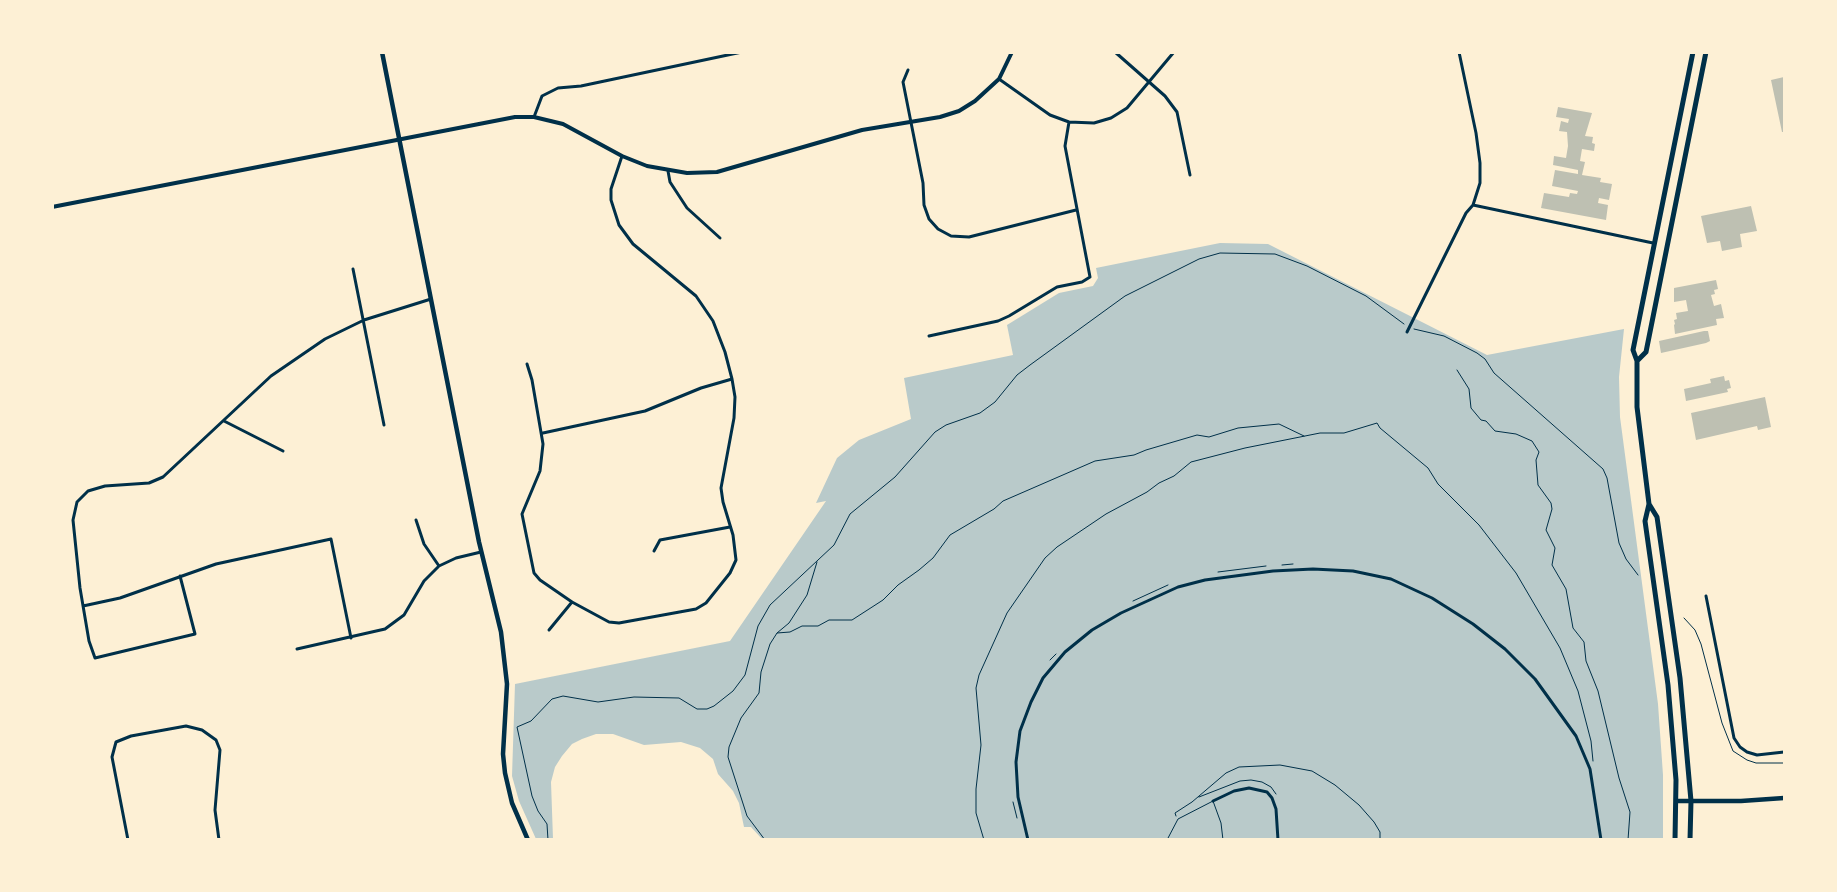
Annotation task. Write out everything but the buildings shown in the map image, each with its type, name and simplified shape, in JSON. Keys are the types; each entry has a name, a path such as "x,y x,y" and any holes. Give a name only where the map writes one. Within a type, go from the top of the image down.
{"main road":[{"path":"382,52 505,659 507,684 503,754 505,773 512,803 528,840"},
{"path":"1676,840 1676,802 1668,685 1645,521 1649,504 1637,407 1637,361 1633,350 1692,52"},
{"path":"1637,361 1646,352 1706,52"},
{"path":"1649,504 1657,517 1676,650 1691,801 1690,840"},
{"path":"1676,802 1784,798"}],"street":[{"path":"534,117 542,96 558,88 581,86 742,52"},
{"path":"52,207 400,141 497,120 534,117 563,124 622,156 646,166 687,173 717,172 862,130 911,122 959,111 975,101 999,79 1012,52"},
{"path":"1115,52 1165,96 1177,112 1190,175"},
{"path":"999,79 1050,115 1069,122 1094,123 1111,118 1127,108 1174,52"},
{"path":"1407,332 1466,213 1473,205 1480,183 1480,163 1458,52"},
{"path":"908,70 903,82 923,183 924,205 929,219 938,229 951,236 969,237 1076,210"},
{"path":"929,336 998,321 1010,316 1057,287 1082,282 1090,277 1065,146 1069,122"},
{"path":"527,364 543,433 541,464 522,514 534,573 540,580 572,602 609,622 619,623 696,608 714,596 730,573 736,552 731,527 722,502 721,488 733,423 735,398 732,379 725,352 713,321 696,296 633,244 619,225 611,200 611,189 622,156"},
{"path":"668,171 670,182 687,208 720,238"},
{"path":"1473,205 1653,243"},
{"path":"353,269 384,425"},
{"path":"180,576 195,634 95,658 88,641 83,606 73,520 76,502 88,491 105,486 149,482 163,478 271,376 324,339 364,320 431,299"},
{"path":"543,433 645,411 701,388 732,379"},
{"path":"224,421 283,451"},
{"path":"416,520 424,544 438,566"},
{"path":"654,551 660,540 731,527"},
{"path":"83,606 120,598 216,564 331,539 351,638"},
{"path":"297,649 385,629 398,621 415,598 424,581 438,566 456,558 482,552"},
{"path":"1028,840 1018,796 1016,762 1020,731 1043,678 1065,652 1092,630 1121,613 1178,587 1205,580 1273,571 1313,569 1354,571 1391,579 1432,598 1473,624 1505,649 1536,679 1576,736 1590,769 1601,840"},
{"path":"1706,596 1734,738 1740,747 1747,752 1757,755 1784,752"},
{"path":"549,630 572,602"},
{"path":"128,840 112,757 116,742 131,736 186,726 202,730 216,740 220,750 221,759 216,785 215,810 219,840"},
{"path":"1212,801 1234,791 1250,788 1267,792 1272,798 1276,809 1278,840"}],"lane":[{"path":"1167,840 1178,819 1212,801 1221,823 1223,840"}],"path":[{"path":"548,840 547,824 538,811 532,796 517,727 531,721 552,700 563,696 598,702 634,697 679,698 697,709 707,709 714,706 733,691 745,675 758,626 770,605 834,545 850,514 895,476 935,432 946,425 980,413 995,402 1017,375 1125,296 1199,259 1233,252 1274,254 1307,266 1366,296 1409,327 1422,333 1444,336 1478,353 1484,358 1494,373 1603,469 1607,478 1619,543 1626,559 1638,576"},
{"path":"1456,370 1469,388 1471,408 1481,420 1486,421 1495,431 1516,434 1532,442 1539,452 1536,460 1538,485 1551,503 1552,509 1546,530 1555,548 1552,565 1566,590 1573,628 1584,642 1586,661 1598,691 1619,778 1630,812 1628,840"},
{"path":"984,840 976,812 976,789 981,745 976,688 979,675 1007,614 1045,558 1057,547 1106,514 1174,476 1191,462 1245,448 1305,436 1344,432 1377,423 1380,428 1428,468 1438,484 1479,525 1516,574 1556,641 1578,691 1592,741 1594,763 1590,756"},
{"path":"777,633 790,632 802,626 818,626 829,620 852,620 883,600 898,585 920,570 933,558 950,535 994,509 1003,501 1095,461 1134,455 1197,435 1209,437 1238,428 1279,424 1305,436"},
{"path":"765,840 747,816 728,757 729,747 741,718 759,693 760,672 770,644 777,633 789,623 807,595 817,562"},
{"path":"1281,565 1298,564"},
{"path":"1210,573 1272,565"},
{"path":"1130,602 1174,583"},
{"path":"1048,663 1060,650"},
{"path":"1178,819 1175,813 1226,773 1239,767 1263,764 1312,771 1335,785 1359,805 1380,832 1380,840"},
{"path":"1196,798 1240,781 1251,780 1262,782 1276,793"},
{"path":"1013,798 1018,823"}],"shaded area":[{"path":"1220,243 1268,244 1487,355 1624,329 1619,377 1620,417 1658,704 1663,775 1663,839 762,839 751,827 744,827 739,803 733,791 718,774 713,759 700,748 681,742 644,745 613,734 596,734 572,744 555,767 551,782 553,839 536,839 519,801 512,776 515,684 730,641 826,501 816,503 837,458 859,440 911,419 904,378 1013,355 1007,325 1059,293 1093,286 1098,278 1096,268"}]}
